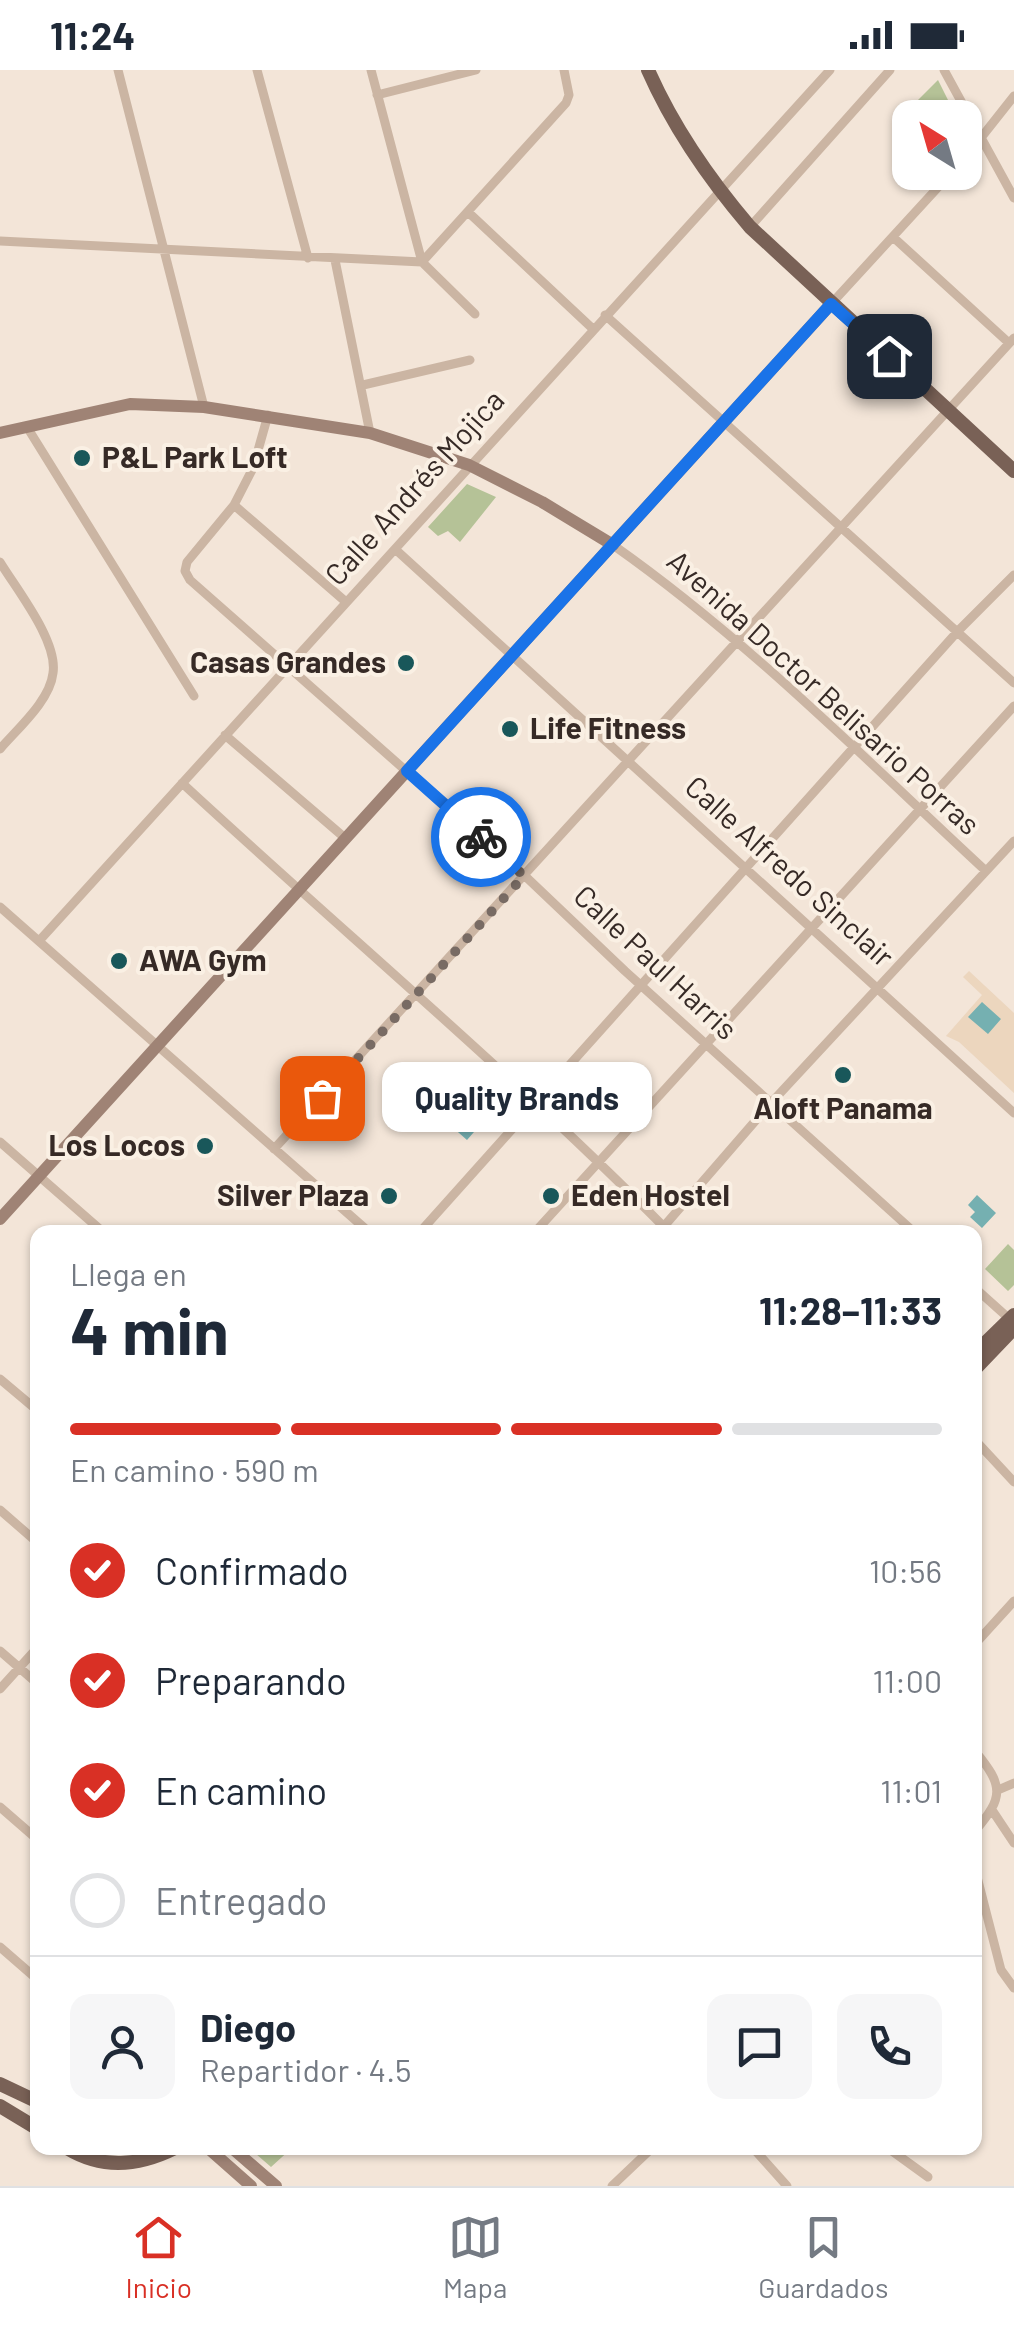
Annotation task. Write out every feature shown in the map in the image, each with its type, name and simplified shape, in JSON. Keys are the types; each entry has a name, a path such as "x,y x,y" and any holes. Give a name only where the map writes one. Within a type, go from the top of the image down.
{"main road":[{"path":"648,70 680,134 718,190 750,227 1014,470"},
{"path":"0,1220 831,304"},
{"name":"Avenida Doctor Belisario Porras","path":"0,433 130,404 204,407 370,433 469,465 542,502 613,545"},
{"path":"982,1347 1013,1321"},
{"path":"982,1359 1013,1321"},
{"path":"0,2084 30,2098"},
{"path":"0,2106 30,2123"},
{"path":"80,2155 90,2160 134,2164 157,2155"},
{"path":"216,2155 251,2186"},
{"path":"240,2155 276,2186"}],"street":[{"path":"118,70 204,407"},
{"path":"257,70 308,258"},
{"path":"371,70 422,262 476,314"},
{"path":"378,95 476,70"},
{"path":"0,241 422,262 566,103 569,96 564,70"},
{"path":"750,227 890,70"},
{"path":"944,70 960,100"},
{"name":"Calle Andrés Mojica","path":"39,941 823,73"},
{"path":"982,136 1014,96"},
{"path":"982,142 1014,198"},
{"path":"831,304 936,190"},
{"path":"468,212 593,329"},
{"path":"274,1149 1012,340 894,237"},
{"path":"335,260 370,433"},
{"path":"605,316 1014,683"},
{"path":"363,385 470,360"},
{"name":"Calle Paul Harris","path":"268,415 253,468 234,505 187,562 185,571 190,580 524,876 906,1225"},
{"path":"27,427 194,696"},
{"path":"234,505 346,602"},
{"name":"Avenida Doctor Belisario Porras","path":"613,545 672,586 738,642 986,872"},
{"name":"Calle Alfredo Sinclair","path":"394,548 1014,1113"},
{"path":"0,562 53,654 54,676 43,697 0,749"},
{"path":"426,1225 958,631 1014,575"},
{"path":"542,1225 1014,706"},
{"path":"226,735 345,838"},
{"path":"182,783 417,993 600,1163 658,1225"},
{"path":"669,1225 770,1104 1014,841"},
{"path":"0,907 361,1225"},
{"path":"0,1142 95,1225"},
{"path":"982,1294 1013,1321"},
{"path":"0,1379 30,1404"},
{"path":"982,1448 1014,1482"},
{"path":"0,1510 30,1536"},
{"path":"982,1636 1014,1601"},
{"path":"0,1651 30,1677"},
{"path":"0,1689 30,1655"},
{"path":"982,1760 994,1775 998,1790 992,1810 982,1823"},
{"path":"998,1790 1014,1783"},
{"path":"0,1807 30,1833"},
{"path":"992,1810 1014,1843"},
{"path":"982,1896 1001,1970 1014,1988"},
{"path":"0,1947 30,1973"},
{"path":"619,2184 646,2155"},
{"path":"759,2155 787,2186"},
{"path":"898,2155 928,2177"}],"green space":[{"path":"938,80 948,100 918,100"},
{"path":"467,484 496,497 460,542 448,531 438,536 428,527"},
{"path":"1008,1244 1014,1250 1014,1285 1008,1291 985,1269"},
{"path":"257,2155 284,2155 271,2167"}],"shaded area":[{"path":"969,971 1014,1013 1014,1093 959,1042 946,1036 982,995 963,977"}],"water":[{"path":"982,1002 1001,1019 988,1034 968,1017"},
{"path":"457,1102 481,1124 467,1140 442,1118"},
{"path":"977,1195 996,1213 982,1228 970,1217 975,1212 968,1205"}],"way so far":[{"path":"322,1098 524,876 481,837"}],"place":[{"name":"P&L Park Loft","path":"82,458"},
{"name":"Casas Grandes","path":"406,663"},
{"name":"Life Fitness","path":"510,729"},
{"name":"AWA Gym","path":"119,961"},
{"name":"Aloft Panama","path":"843,1075"},
{"name":"Quality Brands","path":"322,1098"},
{"name":"Los Locos","path":"205,1146"},
{"name":"Silver Plaza","path":"389,1196"},
{"name":"Eden Hostel","path":"551,1196"}],"route":[{"path":"481,837 407,771 831,304 889,356"}]}
